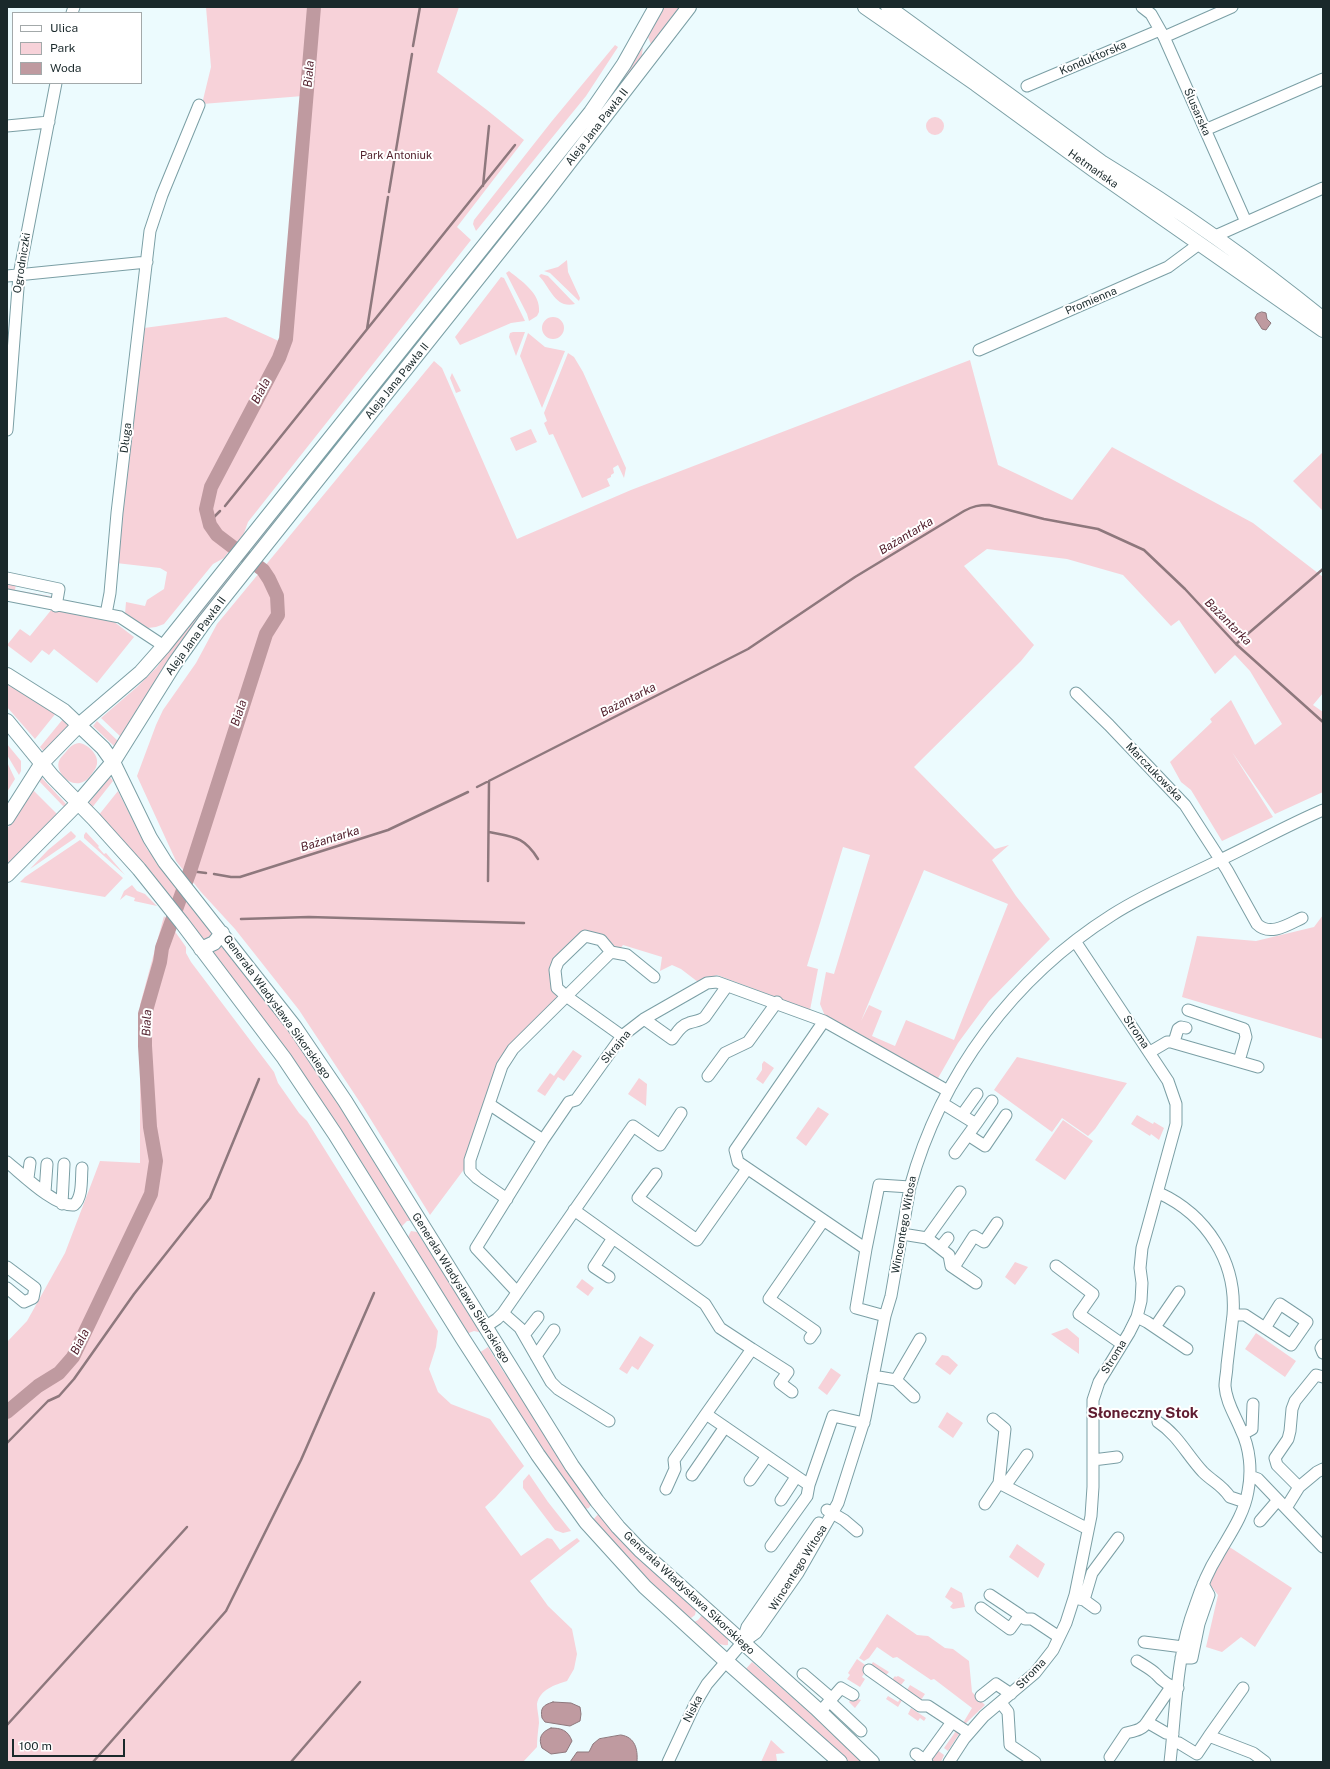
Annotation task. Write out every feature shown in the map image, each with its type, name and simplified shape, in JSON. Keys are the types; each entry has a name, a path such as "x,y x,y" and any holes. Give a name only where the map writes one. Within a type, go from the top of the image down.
{"main road":[{"name":"Aleja Jana Pawła II","path":"42,763 80,724 141,672 164,646 591,112 609,88 642,34 656,7"},
{"name":"Aleja Jana Pawła II","path":"78,803 113,762 175,663 204,622 542,198 689,7"},
{"name":"Hetmańska","path":"865,7 1174,218 1213,237 1244,267 1323,330"},
{"name":"Hetmańska","path":"888,7 903,11 1101,162 1135,183 1174,218 1199,244 1280,285 1323,320"},
{"path":"530,189 530,194 534,198 542,198"},
{"path":"1199,244 1213,237"},
{"name":"Generała Władysława Sikorskiego","path":"7,675 64,711 80,724 104,748 113,762 150,838 176,876 294,1026 345,1101 555,1440 597,1501 640,1550 820,1712 872,1762"},
{"name":"Generała Władysława Sikorskiego","path":"7,721 52,776 139,869 182,923 284,1058 335,1134 463,1339 538,1455 586,1522 633,1574 681,1620 840,1762"},
{"path":"7,818 42,763"},
{"path":"7,875 78,803"},
{"path":"201,948 214,943 222,933"},
{"path":"402,1240 402,1236 406,1228 414,1225 423,1226"},
{"path":"463,1339 474,1335 481,1335 492,1339"},
{"path":"586,1522 594,1513 597,1501"},
{"path":"681,1620 690,1621 695,1619 699,1616 703,1607"}],"street":[{"name":"Ślusarska","path":"1142,7 1151,14 1162,33 1246,222"},
{"name":"Konduktorska","path":"1027,86 1232,7"},
{"path":"1205,130 1323,79"},
{"name":"Ogrodniczki","path":"7,430 19,275 56,84"},
{"name":"Długa","path":"106,614 110,593 117,513 150,231 156,212 199,105"},
{"path":"7,126 49,122"},
{"path":"1213,237 1323,188"},
{"name":"Promienna","path":"979,350 1168,267 1199,244"},
{"path":"7,276 147,262"},
{"path":"7,578 60,589 56,606"},
{"path":"7,595 56,606 120,617 164,646"},
{"name":"Marczukowska","path":"1076,693 1110,725 1185,805 1221,860 1257,924 1261,928 1273,930 1302,918"},
{"path":"1075,941 1129,905 1323,810"},
{"path":"622,1036 557,988 554,970 558,962 586,936 601,940 611,952 627,955 654,977"},
{"name":"Stroma","path":"949,1762 969,1733 984,1716 1035,1673 1053,1650 1079,1598 1093,1487 1093,1400 1099,1382 1137,1317 1141,1301 1142,1283 1140,1268 1142,1248 1159,1194 1175,1133 1176,1113 1172,1089 1150,1052 1075,941"},
{"name":"Wincentego Witosa","path":"726,1661 742,1643 747,1627 838,1503 842,1486 864,1423 885,1316 891,1296 910,1187 922,1148 942,1103 969,1055 1000,1012 1034,976 1075,941"},
{"path":"507,1199 477,1178 470,1171 470,1160 502,1066 513,1049 611,952"},
{"name":"Skrajna","path":"517,1292 476,1248 543,1140 569,1102 576,1100 622,1036 644,1018 707,983 717,982 777,1002 824,1021 948,1091"},
{"path":"644,1018 672,1039 687,1023 701,1020 705,1017 727,986"},
{"path":"708,1076 725,1053 748,1042 777,1002"},
{"path":"1188,1010 1244,1029 1246,1037 1239,1062"},
{"path":"824,1021 735,1150 738,1162 747,1169 866,1249"},
{"path":"1174,1042 1178,1029 1181,1026 1186,1028"},
{"path":"1150,1052 1168,1042 1174,1042 1258,1067"},
{"path":"962,1115 977,1094"},
{"path":"955,1153 992,1101"},
{"path":"942,1103 976,1124"},
{"path":"489,1104 543,1140"},
{"path":"485,1327 503,1313 633,1126 660,1145 681,1113"},
{"path":"968,1134 985,1146 1006,1115"},
{"path":"7,1162 62,1204 74,1205 78,1201 82,1168"},
{"path":"28,1178 30,1163"},
{"path":"45,1192 47,1164"},
{"path":"62,1204 64,1164"},
{"path":"656,1174 638,1198 697,1240 747,1169"},
{"path":"885,1316 856,1308 866,1249 879,1185 910,1187"},
{"path":"927,1238 960,1192"},
{"path":"1159,1194 1168,1198 1192,1215 1205,1228 1220,1248 1227,1264 1232,1282 1233,1314 1225,1386 1228,1403 1243,1434 1249,1459 1250,1476 1247,1497 1236,1525 1203,1584 1187,1629 1174,1688 1173,1738 1170,1762"},
{"path":"574,1210 705,1304 720,1328 788,1372 780,1383 792,1392"},
{"path":"810,1338 815,1331 770,1299 823,1221"},
{"path":"954,1267 974,1236 984,1242 997,1223"},
{"path":"902,1234 927,1238 949,1255 951,1266 976,1283"},
{"path":"609,1277 594,1267 613,1238"},
{"path":"940,1248 948,1238"},
{"path":"1056,1266 1093,1294 1079,1314 1122,1344"},
{"path":"7,1267 35,1288 35,1293 33,1298 24,1302 7,1288"},
{"path":"1155,1327 1179,1292"},
{"path":"503,1313 512,1319 524,1335 551,1382 558,1389 609,1421"},
{"path":"1233,1314 1245,1315 1265,1328"},
{"path":"524,1335 538,1317"},
{"path":"1137,1317 1155,1327 1187,1349"},
{"path":"536,1356 554,1330"},
{"path":"896,1380 920,1339"},
{"path":"1323,1345 1321,1348 1323,1353"},
{"path":"666,1489 675,1469 674,1460 752,1349"},
{"path":"1299,1487 1277,1465 1275,1458 1288,1440 1292,1409 1295,1401 1316,1375 1323,1377"},
{"path":"874,1376 896,1380 914,1397"},
{"path":"1243,1434 1252,1429 1252,1404"},
{"path":"706,1414 809,1485"},
{"path":"771,1546 807,1496 809,1485 833,1416 864,1423"},
{"path":"993,1419 1005,1429 1002,1484"},
{"path":"1158,1422 1170,1430 1203,1472 1224,1487 1230,1497 1247,1497"},
{"path":"692,1475 725,1427"},
{"path":"985,1504 1027,1455"},
{"path":"750,1480 766,1456"},
{"path":"1093,1460 1117,1457"},
{"path":"1260,1521 1282,1504 1317,1472 1323,1469"},
{"path":"1250,1476 1258,1479 1321,1545"},
{"path":"781,1500 796,1477"},
{"path":"1002,1484 1088,1529"},
{"path":"830,1512 844,1520 857,1531"},
{"path":"1095,1608 1079,1598 1092,1573 1118,1538"},
{"path":"990,1595 1025,1619 1032,1619 1059,1637"},
{"path":"981,1608 1010,1629 1020,1615"},
{"path":"1144,1642 1182,1652"},
{"name":"Niska","path":"668,1762 697,1700 707,1684 726,1661"},
{"path":"1137,1661 1174,1688"},
{"path":"869,1670 920,1706 928,1706 969,1733"},
{"path":"804,1674 861,1731"},
{"path":"981,1696 996,1684 1011,1694"},
{"path":"820,1712 841,1688 853,1695"},
{"path":"1110,1757 1126,1733 1138,1731 1145,1726 1174,1688"},
{"path":"1147,1722 1197,1754 1243,1688"},
{"path":"1001,1703 1008,1712 1010,1745 1035,1762"},
{"path":"916,1754 928,1759 952,1722"},
{"path":"1209,1736 1254,1752 1265,1762"}],"green space":[{"path":"206,7 311,7 303,96 202,104 211,67"},
{"name":"Park Antoniuk","path":"314,7 459,7 437,72 524,140 457,227 471,240 248,522 243,536 233,547 219,536 211,526 207,505 208,495 280,358 289,335"},
{"path":"663,7 682,7 652,47 648,37"},
{"path":"615,45 618,47 586,96 476,231 473,224 474,220 552,121"},
{"path":"643,47 641,61 536,195 535,194 611,96"},
{"path":"935,117 941,120 944,126 941,132 935,135 929,132 926,126 929,120"},
{"path":"530,199 533,202 497,245 496,243"},
{"path":"567,260 568,272 580,298 579,301 550,273 544,271 558,267"},
{"path":"476,261 483,266 254,551 249,547"},
{"path":"509,271 534,293 537,299 539,312 537,316 529,321 527,314 506,273"},
{"path":"541,274 548,276 575,304 568,305 558,300 539,276"},
{"path":"501,277 504,278 525,321 511,323 460,345 455,337"},
{"path":"226,317 281,342 206,488 204,518 206,524 214,536 230,550 224,558 213,564 164,624 148,628 125,614 126,602 145,606 147,600 164,589 167,572 160,568 116,563 144,328"},
{"path":"553,317 561,320 564,328 561,336 553,339 545,336 542,328 545,320"},
{"path":"525,332 516,356 509,337 510,333"},
{"path":"528,333 545,347 565,351 542,408 520,356"},
{"path":"568,353 574,357 583,372 626,468 624,478 618,465 613,468 614,473 607,479 610,486 582,498 553,434 549,435 544,423 547,421 544,413"},
{"path":"970,360 998,465 1072,500 1112,447 1253,523 1323,577 1323,693 1313,705 1323,712 1323,792 1275,814 1232,752 1273,817 1222,841 1191,790 1181,782 1170,762 1212,722 1210,719 1231,700 1255,745 1282,724 1250,671 1235,655 1215,674 1179,620 1171,626 1123,575 1067,559 987,549 964,566 1034,645 1021,661 914,767 995,849 1009,845 992,860 1016,896 1050,939 989,1001 958,1043 937,1080 825,1016 820,1004 826,972 834,974 870,855 843,847 807,966 818,969 810,1010 717,975 698,982 681,969 672,965 660,971 662,957 623,945 620,949 616,948 603,938 585,932 552,966 553,986 559,998 511,1046 465,1168 430,1215 363,1107 299,1010 235,929 201,892 176,861 137,776 163,710 196,663 217,624 434,361 442,368 517,539 631,490","holes":["924,870 1008,904 954,1040 906,1020 895,1046 872,1036 882,1011 869,1005 861,1021"]},
{"path":"452,373 461,391 456,393 450,378"},
{"path":"531,429 537,442 516,451 510,438"},
{"path":"1323,452 1323,511 1293,481"},
{"path":"237,561 242,565 122,738 101,718 137,687 157,667 186,624"},
{"path":"7,582 16,584 15,590 55,597 54,600 7,590"},
{"path":"52,609 113,621 134,637 97,683 54,649 49,655 42,650 31,663 7,645 20,629 30,636"},
{"path":"7,680 56,713 35,739 7,707"},
{"path":"63,719 69,726 44,752 40,747"},
{"path":"97,721 119,742 115,747 93,726"},
{"path":"79,743 86,745 92,750 95,754 97,764 94,772 85,781 73,783 63,776 58,766 59,761 71,746"},
{"path":"7,744 21,761 21,771 19,775 7,755"},
{"path":"7,762 15,779 7,792"},
{"path":"41,777 66,804 64,807 38,780"},
{"path":"110,777 113,781 91,809 88,804"},
{"path":"32,789 57,814 7,865 7,829"},
{"path":"118,791 147,849 213,928 214,933 211,937 204,940 202,939 98,816"},
{"path":"71,831 76,836 75,838 30,869 48,850"},
{"path":"86,832 104,854 106,853 125,875 84,838"},
{"path":"80,840 123,878 105,897 20,882 25,877"},
{"path":"132,885 137,891 145,894 157,906 134,901 135,898 126,895 120,900 124,891"},
{"path":"1323,915 1323,1039 1182,997 1197,936 1256,941 1314,927"},
{"path":"164,916 186,947 186,953 191,962 274,1072 278,1083 299,1113 307,1121 438,1331 436,1347 429,1369 438,1392 451,1404 490,1419 524,1466 485,1507 521,1556 547,1538 552,1539 560,1550 577,1538 580,1541 530,1581 548,1606 572,1629 577,1654 574,1669 567,1681 549,1688 541,1695 539,1699 537,1704 539,1723 537,1747 523,1762 7,1762 7,1342 27,1321 65,1253 100,1161 140,1163 140,1005"},
{"path":"221,942 288,1027 377,1158 415,1221 407,1221 400,1228 208,949"},
{"path":"573,1050 582,1056 564,1081 558,1077 545,1096 537,1091 550,1073 554,1076"},
{"path":"1017,1057 1127,1083 1095,1129 1088,1136 1062,1118 1052,1132 994,1090"},
{"path":"764,1061 774,1068 763,1084 756,1079 762,1070 762,1064"},
{"path":"639,1078 647,1084 646,1106 628,1094"},
{"path":"818,1107 829,1114 806,1146 796,1138"},
{"path":"1137,1115 1164,1128 1159,1140 1151,1134 1150,1136 1131,1124"},
{"path":"1063,1120 1093,1141 1065,1180 1035,1160"},
{"path":"411,1231 417,1232 425,1245 440,1263 483,1333 474,1331 466,1334 407,1239"},
{"path":"1015,1262 1028,1267 1015,1285 1005,1277"},
{"path":"582,1279 594,1288 588,1296 576,1287"},
{"path":"1067,1328 1079,1338 1079,1354 1051,1334"},
{"path":"1256,1333 1296,1361 1285,1377 1245,1349"},
{"path":"640,1336 654,1345 638,1370 632,1366 627,1374 619,1369"},
{"path":"488,1347 591,1504 589,1508 585,1509 564,1482 479,1353"},
{"path":"942,1355 948,1356 958,1365 950,1375 935,1364"},
{"path":"831,1368 841,1375 827,1395 818,1388"},
{"path":"947,1412 963,1423 953,1438 938,1427"},
{"path":"529,1474 548,1502 571,1531 563,1533 555,1530 523,1488 523,1481"},
{"path":"600,1512 695,1607 695,1615 691,1618 687,1617 644,1577 592,1521"},
{"path":"1017,1544 1045,1564 1038,1578 1009,1557"},
{"path":"1228,1546 1292,1588 1255,1647 1241,1637 1222,1652 1206,1647 1218,1595 1208,1582"},
{"path":"951,1587 962,1593 965,1607 953,1609 950,1607 953,1603 945,1597"},
{"path":"703,1614 728,1638 728,1645 723,1645 714,1641 694,1622"},
{"path":"887,1614 917,1635 928,1636 945,1648 953,1649 969,1661 972,1692 985,1705 965,1724 963,1723 972,1708 934,1679 931,1680 897,1657 893,1658 877,1647 869,1658 864,1661 859,1658"},
{"path":"857,1659 868,1667 862,1677 865,1679 860,1687 847,1679 850,1675 848,1673"},
{"path":"752,1662 866,1762 849,1762 744,1671"},
{"path":"873,1662 889,1672 886,1675 871,1665"},
{"path":"895,1676 905,1680 901,1685 892,1680"},
{"path":"910,1685 925,1694 921,1700 907,1690"},
{"path":"888,1696 898,1702 904,1697 898,1707 886,1699"},
{"path":"852,1697 861,1700 855,1708 849,1702"},
{"path":"911,1708 926,1718 924,1721 920,1718 918,1721 908,1714"},
{"path":"958,1728 961,1731 948,1751 944,1748"},
{"path":"771,1740 785,1753 776,1754 777,1761 761,1762"},
{"path":"936,1749 944,1755 941,1762 933,1762 930,1760"}],"water":[{"path":"1262,312 1266,313 1267,319 1271,323 1266,330 1262,329 1255,318 1257,314"},
{"path":"553,1702 571,1703 580,1707 580,1721 570,1726 545,1722 542,1718 542,1709 547,1704"},
{"path":"551,1728 564,1730 570,1737 572,1741 566,1752 551,1754 542,1748 540,1738 545,1731"},
{"path":"621,1735 630,1738 635,1744 637,1762 570,1762 577,1752 589,1752 593,1744 599,1739"}],"waterway":[{"name":"Biala","path":"7,1412 38,1386 59,1373 73,1357 151,1194 156,1161 150,1127 145,1046 145,1014 160,962 162,948 190,871 266,634 278,615 277,596 263,570 217,535 210,525 206,509 211,487 279,358 286,339 314,7"},
{"path":"413,46 420,7"},
{"path":"389,192 412,54"},
{"path":"483,186 489,126"},
{"path":"225,506 515,145"},
{"path":"367,329 388,197"},
{"name":"Bażantarka","path":"477,787 748,649 855,577 964,511 982,505 989,505 1044,519 1098,529 1144,550 1185,589 1236,644 1323,722"},
{"path":"209,522 220,511"},
{"path":"1236,644 1323,569"},
{"path":"488,881 489,781"},
{"name":"Bażantarka","path":"214,874 240,877 388,830 468,792"},
{"path":"489,832 511,837 523,842 533,851 538,859"},
{"name":"Bażantarka","path":"190,871 206,873"},
{"path":"241,919 309,917 524,923"},
{"path":"7,1443 48,1401 59,1396 74,1379 134,1294 210,1198 259,1079"},
{"path":"93,1762 226,1611 301,1460 374,1293"},
{"path":"7,1725 187,1527"},
{"path":"291,1762 360,1682"}],"district":[{"name":"Słoneczny Stok","path":"1143,1413"}]}
